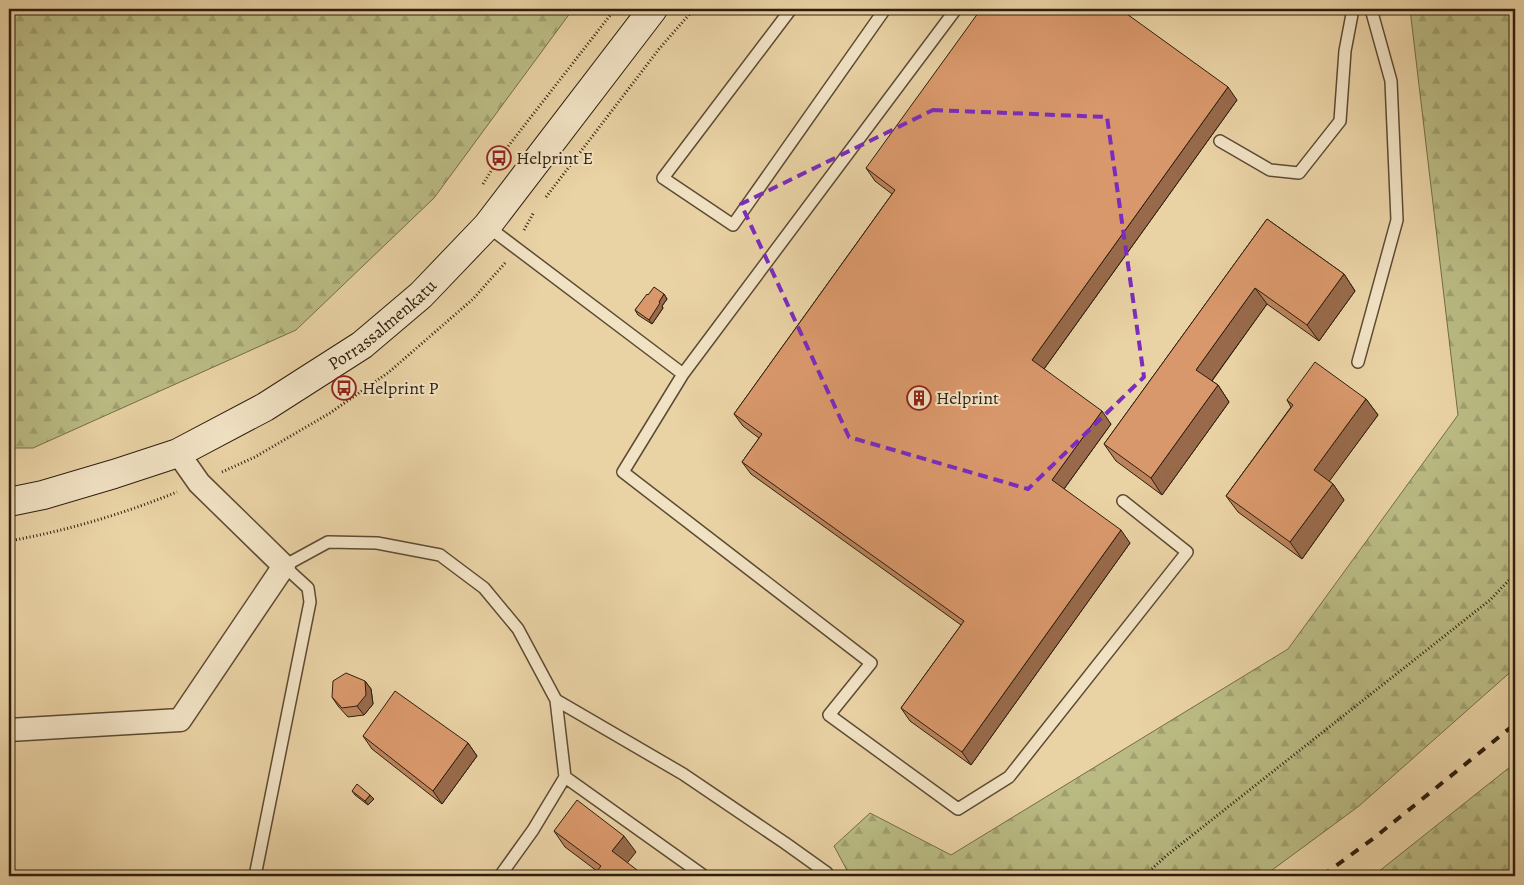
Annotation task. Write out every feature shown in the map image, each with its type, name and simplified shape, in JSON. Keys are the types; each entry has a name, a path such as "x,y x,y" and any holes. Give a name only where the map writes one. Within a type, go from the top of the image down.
{"street":[{"name":"Porrassalmenkatu","path":"9,502 43,496 178,453 265,407 362,345 421,295 487,226 653,9"},
{"path":"9,730 180,720 284,566 199,483 178,453"}],"lane":[{"path":"791,9 663,178 733,225 886,9"},
{"path":"956,9 683,374 623,472 871,663 829,715 958,809 1009,777 1187,552 1123,501"},
{"path":"1220,141 1270,170 1299,173 1340,121 1344,51 1353,9"},
{"path":"1358,362 1397,220 1391,81 1371,9"},
{"path":"487,226 683,374"},
{"path":"255,876 310,602 308,588 284,566 328,542 377,543 440,555 484,588 518,629 556,700 565,777 533,830 500,876"},
{"path":"556,700 683,774 785,842 827,873"},
{"path":"565,777 704,876"}],"path":[{"path":"478,192 499,158 615,9"},
{"path":"1144,876 1166,856 1490,600 1515,574"}],"highlighted area":[{"path":"933,110 1107,117 1144,377 1028,489 849,437 741,204"}],"green space":[{"path":"9,9 573,9 434,198 296,330 33,448 9,448"},
{"path":"1410,9 1515,9 1515,668 1359,806 1264,876 850,876 834,846 870,813 951,855 1288,649 1458,415"},
{"path":"1515,763 1515,876 1373,876"}],"building":[{"name":"Helprint","path":"981,9 1120,9 1228,87 1032,360 1102,411 1052,480 1121,530 962,752 901,708 964,621 742,462 762,434 734,414 895,190 866,168"},
{"path":"1267,219 1344,274 1307,325 1255,288 1196,370 1218,385 1151,478 1104,444"},
{"path":"654,287 664,294 649,320 635,310"},
{"path":"1315,362 1366,399 1314,470 1333,484 1290,542 1226,496 1293,405 1287,400"},
{"path":"346,673 365,681 366,695 357,706 342,708 332,697 333,681"},
{"path":"395,691 468,743 433,791 363,736"},
{"path":"357,784 370,795 365,801 352,791"},
{"path":"577,800 624,836 612,851 645,876 593,876 601,866 554,831"}],"railway":[{"path":"1322,876 1374,838 1515,724"}],"place":[{"name":"Helprint E","path":"499,158"},
{"name":"Helprint P","path":"344,388"},
{"name":"Helprint","path":"919,398"}]}
